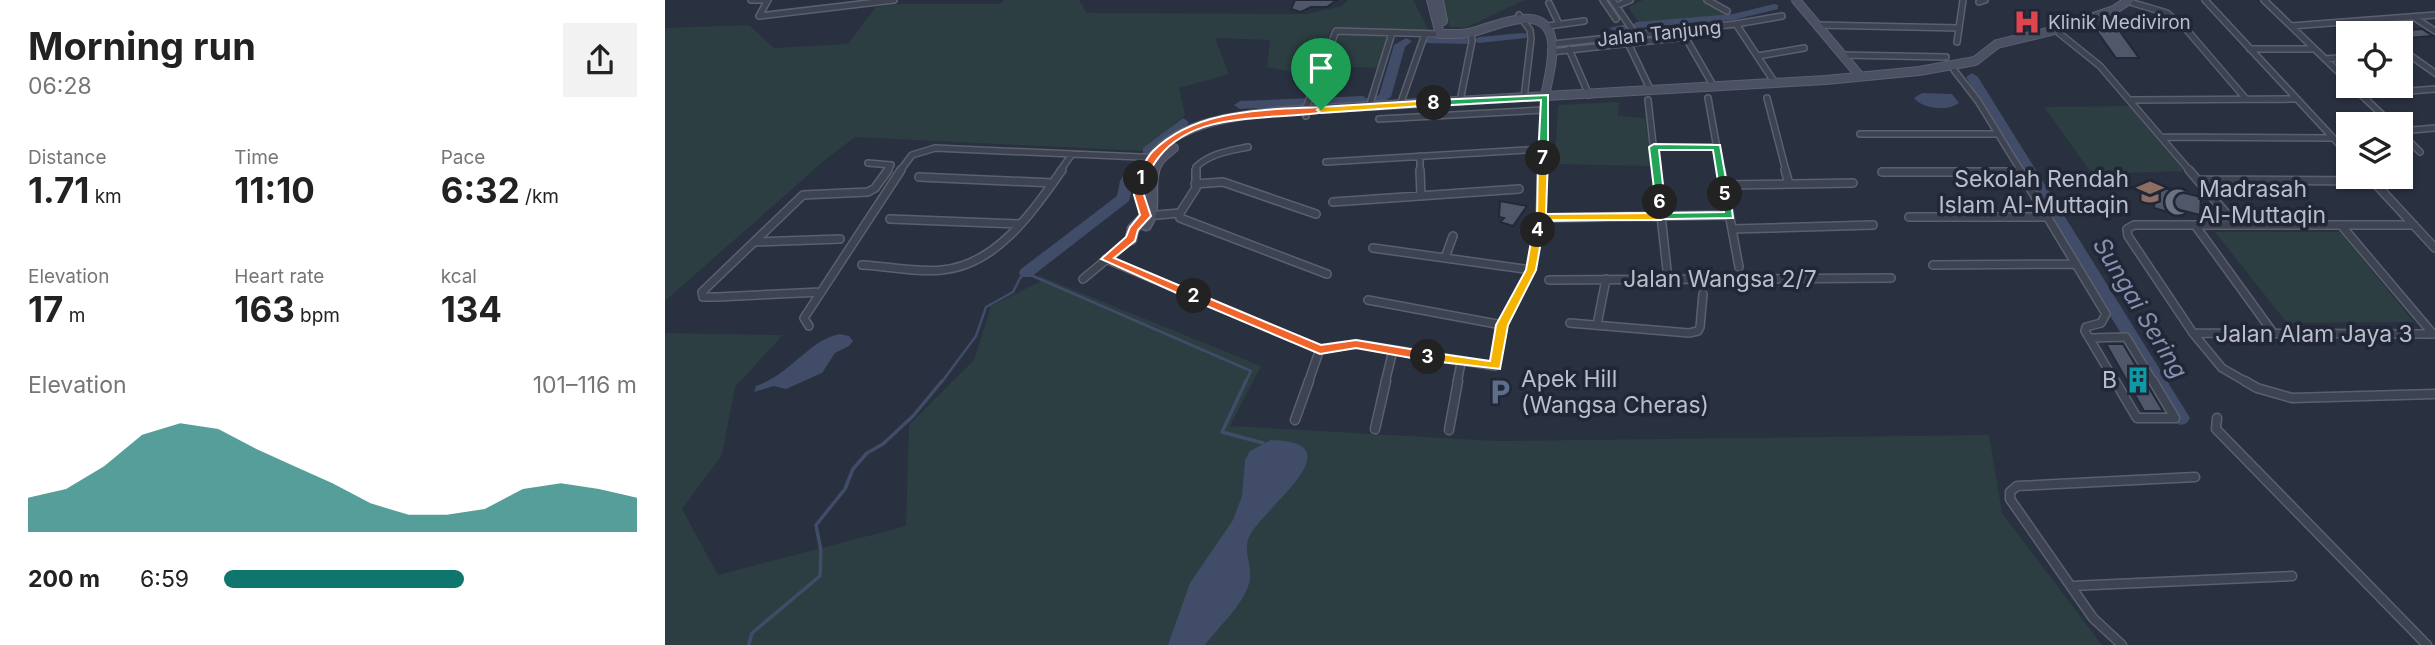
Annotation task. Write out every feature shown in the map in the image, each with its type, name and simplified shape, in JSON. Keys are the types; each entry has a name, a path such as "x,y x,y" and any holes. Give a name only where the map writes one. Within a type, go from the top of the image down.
{"street":[{"path":"751,0 767,0 759,16 840,3 894,0"},
{"path":"1431,0 1443,34"},
{"path":"1439,0 1443,34"},
{"path":"1603,0 1616,19"},
{"path":"1630,0 1614,3 1636,35"},
{"path":"1707,0 1727,11"},
{"path":"1795,0 1860,76"},
{"path":"1957,42 1963,0"},
{"path":"2205,0 2336,141"},
{"path":"2264,0 2336,70"},
{"path":"1860,76 1954,70 1981,62 2001,47 2059,33 2119,12 2132,1"},
{"path":"1149,216 1139,189 1152,157 1191,129 1235,119 1321,110 1460,101 1589,94 1650,95 1714,87 1954,70 1975,61 1997,44 2055,30 2132,1 2167,13 2186,29 2246,99"},
{"path":"1549,2 1559,24"},
{"path":"1519,15 1530,30 1531,39 1524,98"},
{"path":"1106,259 1320,349 1356,344 1461,363 1495,366 1502,325 1531,270 1540,218 1544,110 1552,48 1548,26 1535,15 1519,15 1471,32 1425,34 1336,31 1306,113"},
{"path":"2362,21 2435,15"},
{"path":"1736,24 1782,16"},
{"path":"2414,17 2435,31"},
{"path":"1548,26 1584,21"},
{"path":"2291,26 2336,23"},
{"name":"Jalan Tanjung","path":"1552,48 1736,24 1775,83"},
{"path":"1817,25 1959,28"},
{"path":"1681,30 1714,87"},
{"path":"1460,101 1472,41 1471,32"},
{"path":"1369,107 1392,33"},
{"path":"2059,33 2100,66 2236,225"},
{"path":"1400,106 1400,99 1425,34"},
{"path":"1552,48 1569,49 1685,37"},
{"path":"1628,43 1650,95 1668,279"},
{"path":"1758,56 1804,48"},
{"path":"1569,49 1589,94"},
{"path":"2250,49 2314,49"},
{"path":"1842,55 1945,57"},
{"path":"2325,59 2336,58"},
{"path":"2413,58 2435,73"},
{"path":"1930,70 1975,61"},
{"path":"1954,70 1998,134 2106,314 2101,323 2086,327 2089,338 2137,418 2175,418 2126,337 2089,338"},
{"path":"2413,91 2435,89"},
{"path":"1708,98 1739,267"},
{"path":"1767,98 1789,184"},
{"path":"2365,98 2380,112"},
{"path":"2131,100 2297,99"},
{"path":"1379,119 1544,110"},
{"path":"1083,279 1131,239 1133,229 1149,216 1154,206 1150,183 1154,169 1163,158 1197,133 1235,119"},
{"path":"2413,131 2435,128"},
{"path":"1860,134 1998,134"},
{"path":"2162,138 2333,138"},
{"path":"2413,145 2420,152"},
{"path":"1248,147 1214,153 1203,159 1196,167 1196,188 1180,213 1180,218 1327,274"},
{"path":"1654,147 1717,147"},
{"path":"810,326 804,317 912,155 935,148 1163,158"},
{"path":"1326,162 1544,149"},
{"path":"862,265 943,270 958,267 982,256 1032,215 1072,154"},
{"path":"1420,156 1420,195"},
{"path":"821,292 703,296 702,292 803,195 868,192 875,188 891,165 868,163"},
{"path":"1882,172 2021,172"},
{"path":"919,177 1053,183"},
{"path":"2198,180 2336,179"},
{"path":"1195,184 1223,182 1316,214"},
{"path":"1724,185 1853,183"},
{"path":"1333,202 1519,189"},
{"path":"2380,189 2435,248"},
{"path":"1149,216 1180,213"},
{"path":"1540,218 1729,215"},
{"path":"1909,217 2049,217"},
{"path":"890,219 1021,225"},
{"path":"1732,229 1873,225"},
{"path":"2414,225 2134,225 2127,229 2128,236 2193,333 2222,368 2257,388 2292,398 2435,394"},
{"path":"2195,225 2274,334"},
{"path":"2340,225 2434,334"},
{"path":"1445,258 1453,236"},
{"path":"754,242 840,239"},
{"path":"1373,248 1531,270"},
{"path":"1933,265 2076,264"},
{"name":"Jalan Wangsa 2/7","path":"1549,280 1891,278"},
{"path":"1597,325 1606,279"},
{"path":"1570,323 1698,331 1703,294"},
{"path":"1368,300 1502,325"},
{"name":"Jalan Alam Jaya 3","path":"2193,333 2434,334"},
{"path":"1295,421 1320,349"},
{"path":"1375,429 1393,350"},
{"path":"1449,430 1461,363"},
{"path":"2217,418 2216,429 2427,645"},
{"path":"2122,645 2093,618 2010,499 2010,492 2017,486 2195,477"},
{"path":"2071,586 2292,576"}],"shaded area":[{"path":"1004,0 1079,0 1087,13 1307,14 1342,6 1348,0 1413,0 1429,31 1332,28 1311,76 1267,67 1270,40 1215,38 1229,74 1179,88 1185,115 1142,151 855,137 825,160 665,301 665,28 749,25 774,48 848,44 876,7 897,4 1000,4"},
{"path":"1442,0 1525,0 1467,27 1450,27"},
{"path":"1643,0 1702,0 1729,15 1640,24 1628,7"},
{"path":"1338,32 1390,34 1378,68 1325,66"},
{"path":"1619,102 1618,116 1645,118 1652,166 1555,164 1558,105"},
{"path":"2131,106 2184,171 2092,174 2044,107"},
{"path":"2215,232 2340,232 2414,322 2287,323"},
{"path":"1037,275 1261,366 1230,426 1497,441 1989,435 2002,513 2102,645 665,645 665,333 783,335 735,387 722,455 682,509 718,575 906,526 909,425 974,360 991,306 1043,280"}],"water":[{"path":"1922,93 1952,94 1959,103 1948,108 1929,107 1914,98"},
{"path":"840,334 849,336 853,341 835,353 822,373 786,389 774,386 754,392 756,386 780,374 819,343"},
{"path":"1271,440 1296,444 1307,452 1306,464 1297,479 1249,537 1247,547 1250,579 1243,597 1205,645 1168,645 1190,583 1233,520 1242,496 1245,460 1250,451"}],"building":[{"path":"1295,0 1337,0 1327,7 1311,7 1301,12 1291,9"},
{"path":"2422,29 2433,36 2413,37 2413,30"},
{"path":"2096,30 2119,30 2139,58 2116,58"},
{"name":"Madrasah Al-Muttaqin","path":"2156,186 2201,197 2200,215 2176,209 2175,214 2154,208"},
{"path":"1500,201 1527,206 1513,226 1500,222 1504,218 1499,217"},
{"name":"B","path":"2106,344 2123,344 2163,411 2144,411"}],"waterway":[{"path":"1637,25 1733,17 1774,7"},
{"path":"1615,28 1626,27"},
{"path":"1479,40 1522,36"},
{"path":"1377,100 1385,97 1400,45 1406,41"},
{"path":"1428,41 1466,41"},
{"name":"Sungai Sering","path":"1972,77 2181,418"},
{"path":"1312,102 1363,100"},
{"path":"1240,105 1304,103"},
{"path":"1148,151 1183,122"},
{"path":"1026,273 1124,198 1127,181 1136,165"},
{"path":"941,383 976,336 986,307 1013,292 1020,278 1026,273 1251,371 1246,381"},
{"path":"749,644 752,633 820,576 821,551 816,525 845,489 853,469 867,453 883,444 913,416 942,381"},
{"path":"1246,381 1222,432 1263,443"}],"place":[{"name":"Klinik Mediviron","path":"2027,22"},
{"name":"Sekolah Rendah Islam Al-Muttaqin","path":"2150,192"},
{"name":"Madrasah Al-Muttaqin","path":"2178,202"},
{"name":"B","path":"2138,380"},
{"name":"Apek Hill (Wangsa Cheras)","path":"1500,392"}],"route":[{"path":"1321,110 1235,116 1203,124 1173,139 1152,157 1142,177 1139,195 1146,216 1133,229 1131,239 1106,259 1320,349 1356,344 1461,363 1495,366 1502,325 1531,270 1540,218 1729,215 1717,147 1654,147 1661,216 1540,218 1545,97 1321,110"}]}
